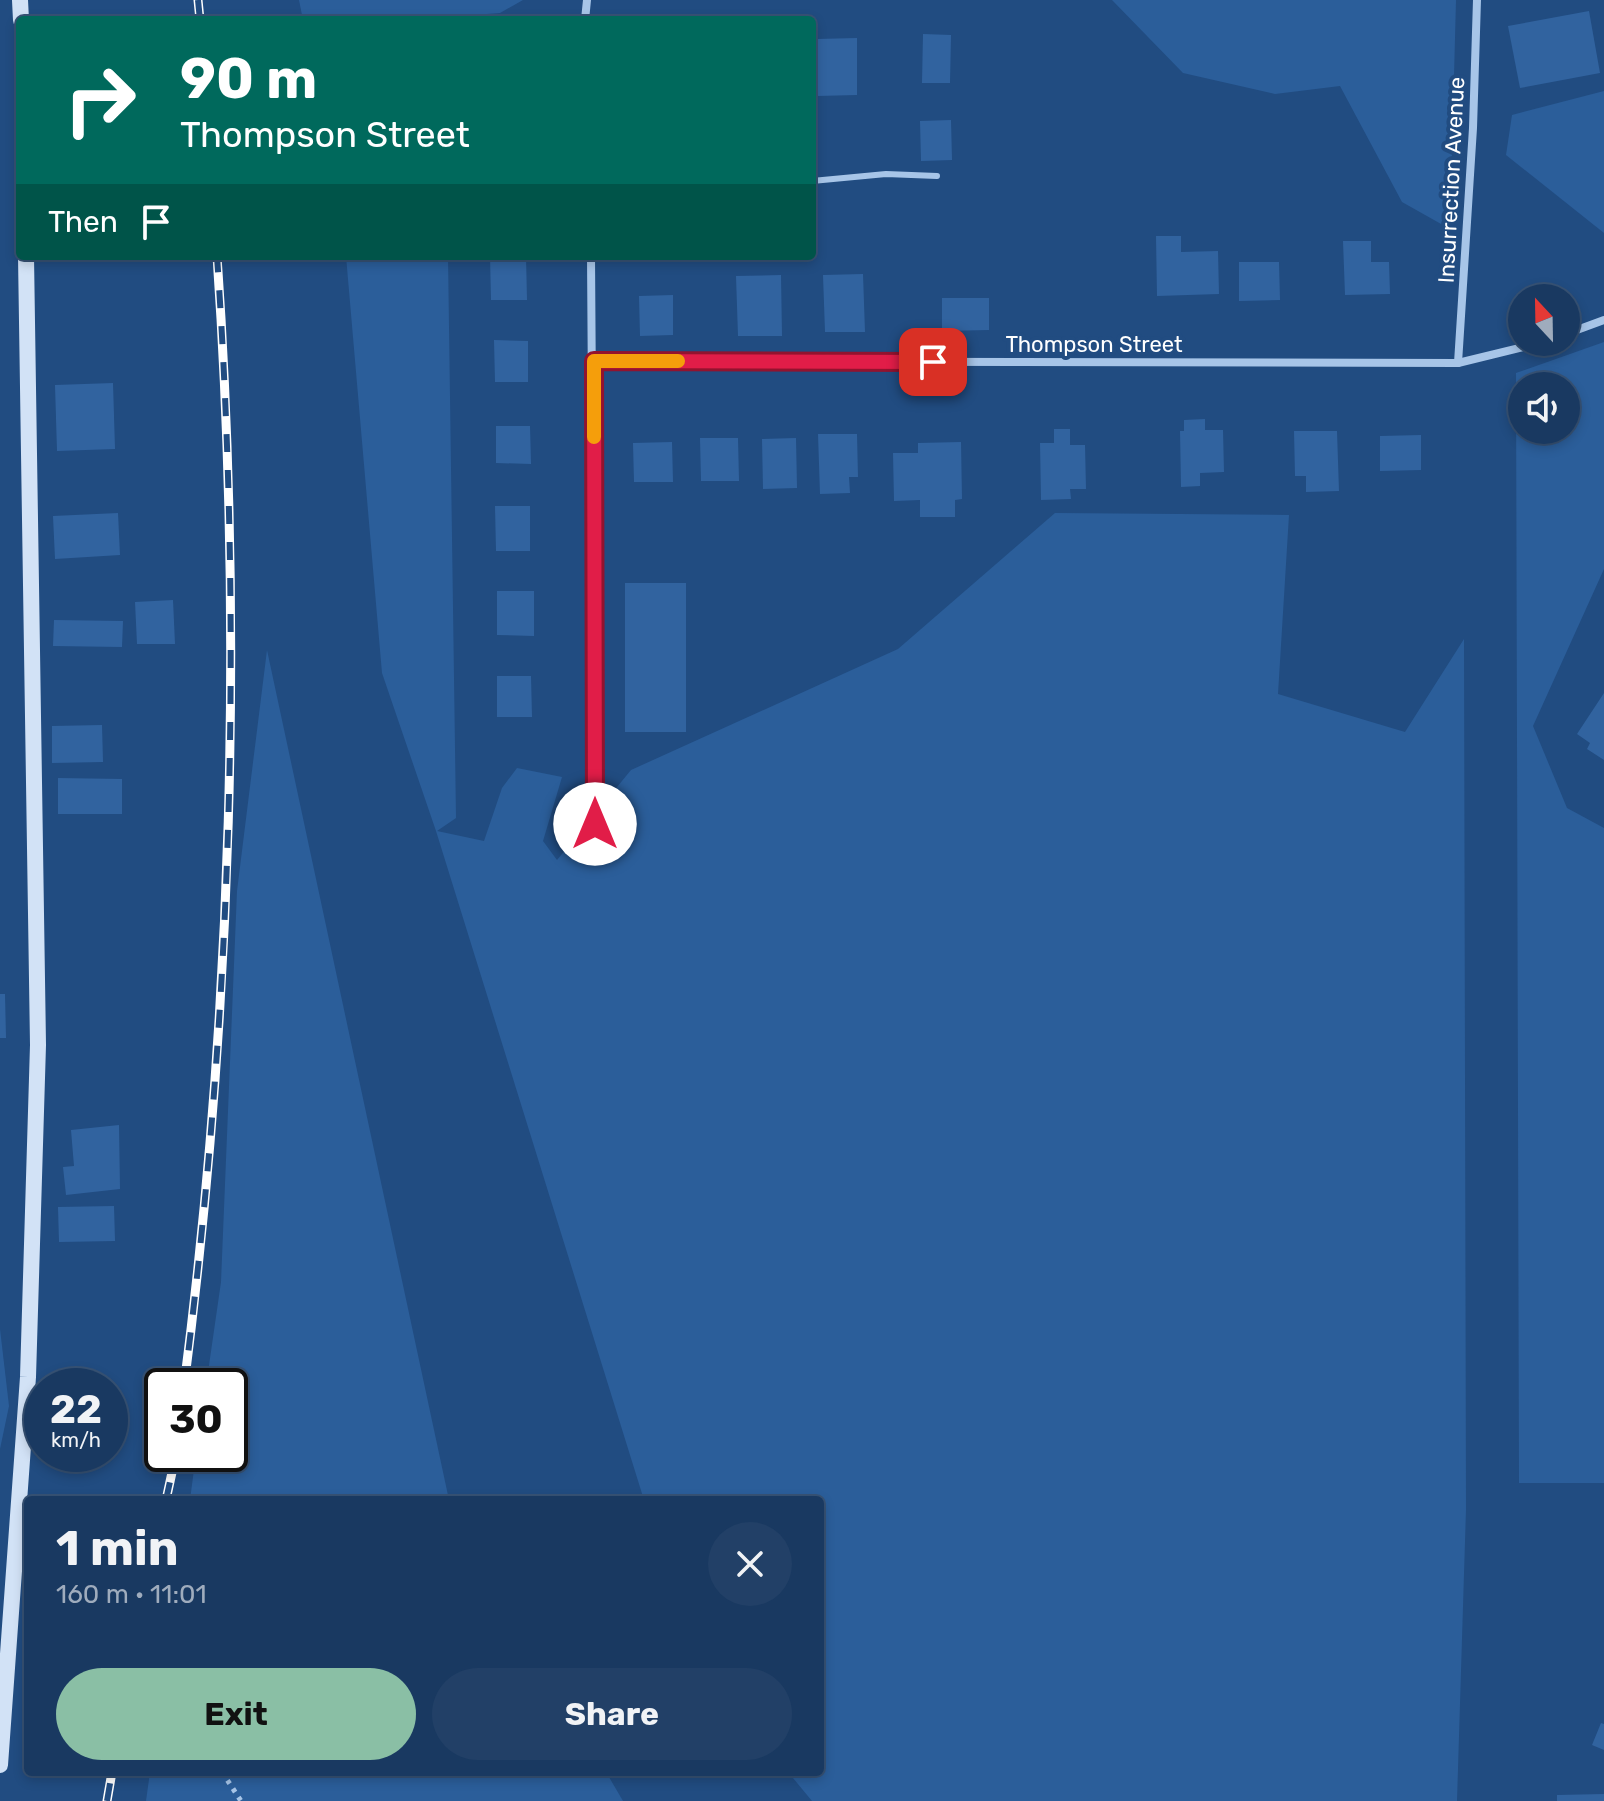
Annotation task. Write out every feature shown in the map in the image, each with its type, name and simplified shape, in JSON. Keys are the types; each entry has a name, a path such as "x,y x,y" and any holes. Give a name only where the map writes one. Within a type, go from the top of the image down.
{"street":[{"name":"Insurrection Avenue","path":"1458,363 1473,128 1477,0"},
{"path":"0,1765 28,1377 38,1045 26,260"},
{"path":"591,260 595,824"},
{"path":"1580,329 1604,320"},
{"name":"Thompson Street","path":"594,361 1458,363 1508,351"}],"lane":[{"path":"816,181 886,174 937,176"}],"path":[{"path":"225,1776 241,1801"}],"shaded area":[{"path":"299,0 523,0 500,13 460,16 302,16"},
{"path":"1112,0 1456,0 1450,229 1402,202 1340,86 1275,94 1183,73"},
{"path":"1604,91 1604,233 1506,155 1512,115"},
{"path":"346,260 448,260 456,818 437,831 484,841 502,788 517,768 562,777 543,841 557,860 631,770 898,649 1055,513 1289,515 1278,694 1405,732 1464,639 1466,1509 1457,1801 812,1801 791,1776 824,1776 824,1496 643,1496 436,831 382,673"},
{"path":"1604,342 1604,569 1533,726 1567,808 1604,828 1604,1483 1519,1483 1516,444 1580,444 1580,372 1519,372 1564,356 1580,356 1580,350"},
{"path":"267,650 448,1496 191,1496 194,1472 248,1472 248,1368 209,1368 221,1282 237,891"},
{"path":"0,1329 9,1406 0,1449"},
{"path":"149,1776 608,1776 623,1801 146,1801"}],"building":[{"path":"1589,11 1600,73 1520,88 1508,26"},
{"path":"923,34 951,35 950,83 922,83"},
{"path":"857,38 857,95 817,96 817,39"},
{"path":"951,120 952,160 921,161 920,121"},
{"path":"1156,236 1181,236 1181,252 1218,251 1219,294 1157,296"},
{"path":"1343,241 1371,241 1371,262 1389,262 1390,294 1345,295"},
{"path":"490,260 526,260 527,300 491,300"},
{"path":"1239,262 1279,262 1280,300 1239,301"},
{"path":"863,274 865,332 825,332 823,275"},
{"path":"781,275 782,336 738,336 736,276"},
{"path":"673,295 673,335 640,336 639,296"},
{"path":"942,298 989,298 989,330 942,331"},
{"path":"494,340 528,341 528,382 495,382"},
{"path":"113,383 115,449 57,451 55,385"},
{"path":"1205,419 1205,430 1223,430 1224,472 1200,473 1200,486 1181,487 1180,431 1184,431 1184,420"},
{"path":"496,426 530,426 531,464 496,463"},
{"path":"1054,429 1070,429 1070,445 1085,445 1086,489 1070,489 1071,499 1041,500 1040,443 1054,443"},
{"path":"1294,431 1337,431 1339,491 1306,492 1306,476 1295,476"},
{"path":"818,434 857,434 858,477 849,477 850,493 820,494"},
{"path":"1421,435 1421,470 1380,471 1380,436"},
{"path":"700,438 738,438 739,481 701,481"},
{"path":"796,438 797,488 763,489 762,439"},
{"path":"672,442 673,482 634,482 633,443"},
{"path":"961,442 962,499 955,500 955,517 920,517 920,500 894,501 893,453 918,453 918,443"},
{"path":"495,506 530,506 530,551 496,551"},
{"path":"118,513 120,555 55,559 53,516"},
{"path":"625,583 686,583 686,732 625,732"},
{"path":"497,591 534,591 534,636 497,635"},
{"path":"173,600 175,644 137,644 135,602"},
{"path":"54,620 123,621 122,647 53,646"},
{"path":"497,676 531,676 532,717 497,717"},
{"path":"1604,693 1604,760 1587,749 1590,743 1577,734"},
{"path":"102,725 103,762 52,763 52,726"},
{"path":"58,778 122,779 122,814 58,814"},
{"path":"0,994 5,994 6,1038 0,1038"},
{"path":"119,1125 120,1189 66,1195 63,1167 74,1166 71,1130"},
{"path":"114,1206 115,1241 59,1242 58,1207"},
{"path":"1601,1723 1604,1724 1604,1750 1592,1745"},
{"path":"1604,1794 1604,1801 1557,1801 1557,1795"}],"railway":[{"path":"198,0 200,16"},
{"path":"186,1368 213,1105 228,822 230,538 217,260"},
{"path":"167,1496 172,1472"},
{"path":"107,1801 111,1776"}],"slow traffic":[{"path":"594,437 594,361 678,361"}],"route":[{"path":"595,824 594,361 933,362"}]}
